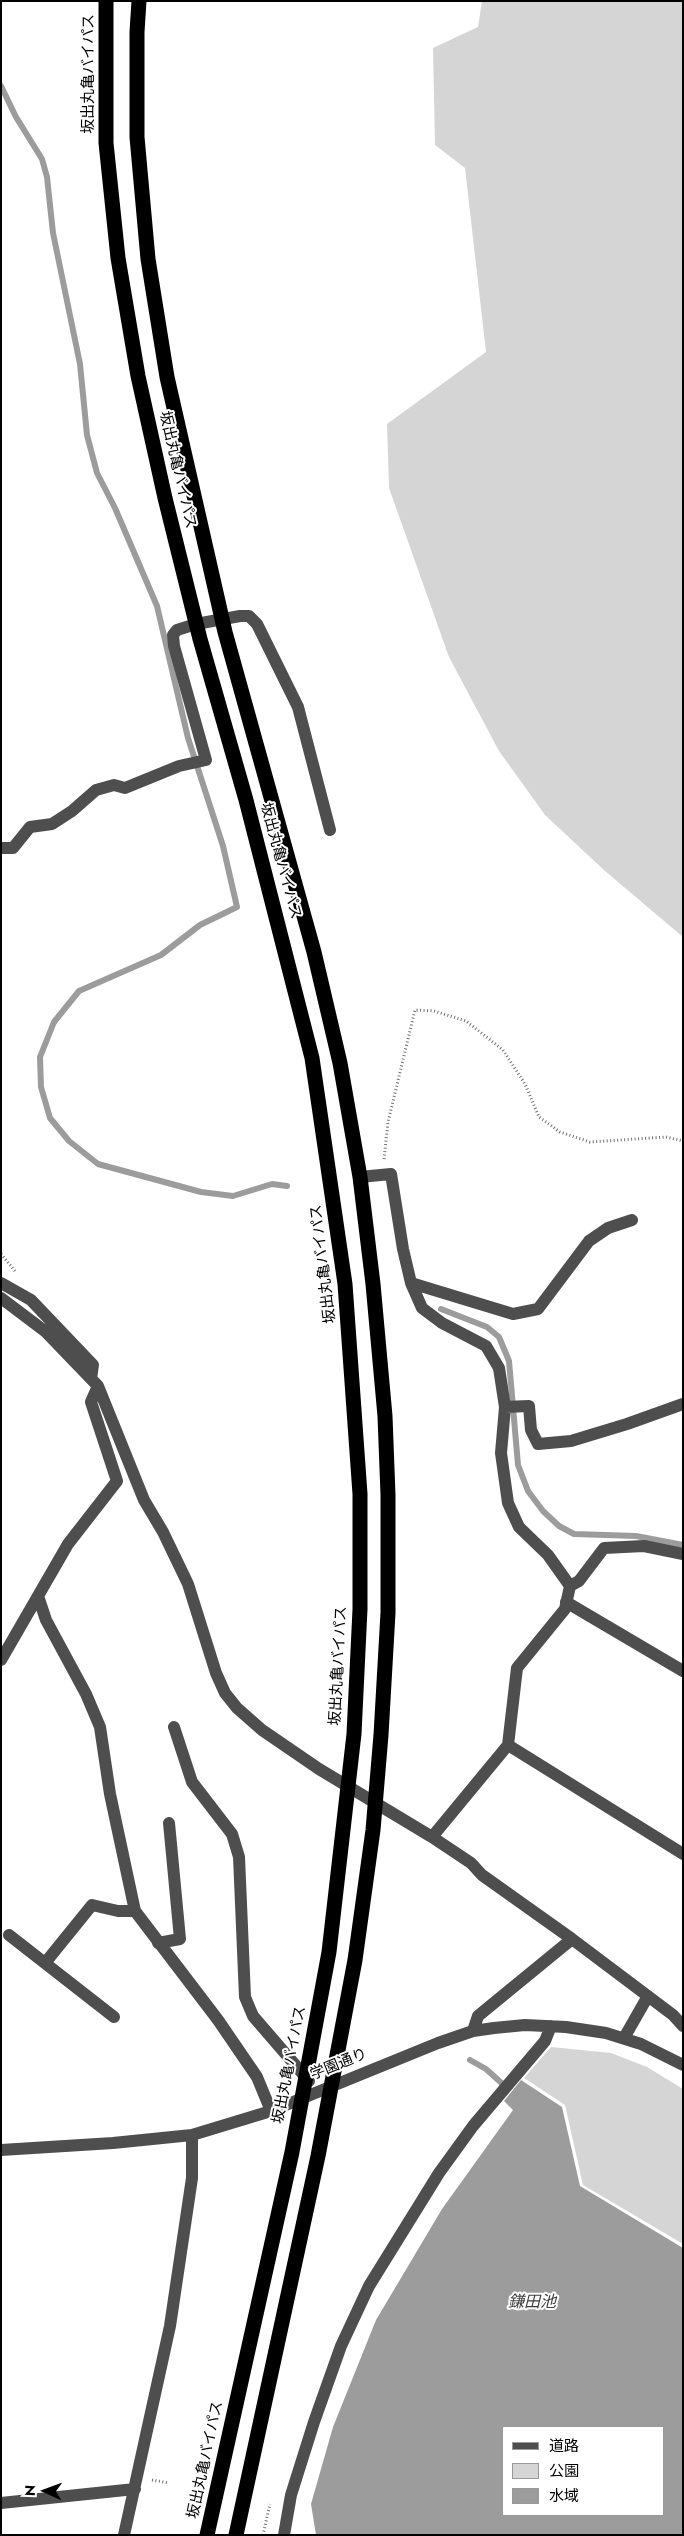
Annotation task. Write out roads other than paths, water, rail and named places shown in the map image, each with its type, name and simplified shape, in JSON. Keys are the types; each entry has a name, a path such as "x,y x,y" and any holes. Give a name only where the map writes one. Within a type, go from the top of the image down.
{"highway":[{"name":"坂出丸亀バイパス","path":"106,1 106,143 118,258 140,385 196,624 246,800 312,1058 345,1284 360,1494 360,1609 354,1734 329,1952 292,2152 251,2344 205,2535"},
{"name":"坂出丸亀バイパス","path":"139,1 137,32 137,137 148,260 167,377 222,617 314,952 340,1064 360,1177 373,1284 384,1416 388,1495 388,1613 373,1830 355,1960 318,2156 236,2535"}],"street":[{"path":"1,848 12,848 30,827 52,824 72,811 96,790 114,786 125,788 179,766 200,762 173,635 177,630 222,617 249,616 257,624 298,707 330,830"},
{"path":"360,1177 391,1174 403,1249 411,1283 422,1308 442,1323 486,1346 498,1368 512,1407 501,1453 508,1503 519,1528 548,1554 570,1586"},
{"path":"411,1283 513,1314 538,1309 589,1241 608,1228 632,1220"},
{"path":"1,1283 31,1300 93,1364 94,1382 91,1402 118,1481 68,1544 1,1660"},
{"path":"1,1298 46,1332 94,1382 144,1500 163,1532 188,1584 216,1673 225,1693 237,1708 262,1730 319,1769 432,1837 648,1996 683,2026"},
{"path":"512,1407 529,1406 532,1430 538,1444 571,1441 683,1404"},
{"path":"432,1837 508,1746 518,1668 564,1609 570,1586 579,1581 604,1548 644,1546 683,1554"},
{"path":"38,1596 46,1620 86,1694 100,1727 110,1794 136,1911 158,1943 218,2020 251,2069 270,2111"},
{"path":"566,1602 683,1670"},
{"path":"174,1727 192,1782 232,1834 239,1857 245,1997 253,2016 308,2079 315,2092"},
{"path":"508,1746 683,1854"},
{"path":"158,1943 180,1938 169,1823"},
{"path":"45,1963 92,1905 118,1911 136,1911"},
{"path":"9,1935 114,2017"},
{"path":"473,2031 478,2016 572,1939"},
{"path":"624,2038 648,1996"},
{"name":"学園通り","path":"1,2150 113,2143 192,2135 270,2111 473,2031 525,2025 574,2028 624,2038 683,2065"},
{"path":"284,2535 292,2495 314,2422 341,2346 370,2286 439,2173 473,2126 545,2041 551,2026"},
{"path":"124,2535 170,2326 192,2178 192,2135"},
{"path":"1,2504 135,2489"}],"water":[{"name":"鎌田池","path":"521,2080 562,2107 580,2186 683,2248 683,2535 316,2535 311,2504 333,2427 376,2320 442,2209 513,2110 504,2101"}],"waterway":[{"path":"1,86 16,117 42,159 47,177 53,233 80,364 87,435 97,473 115,508 157,606 188,738 223,846 237,907 200,925 161,955 79,991 54,1022 40,1057 41,1087 50,1118 69,1141 98,1164 201,1192 233,1196 272,1184 287,1186"},
{"path":"441,1309 487,1327 499,1337 509,1361 518,1465 528,1491 543,1511 559,1526 574,1534 636,1536 683,1545"},
{"path":"470,2060 486,2069 507,2088"}]}
